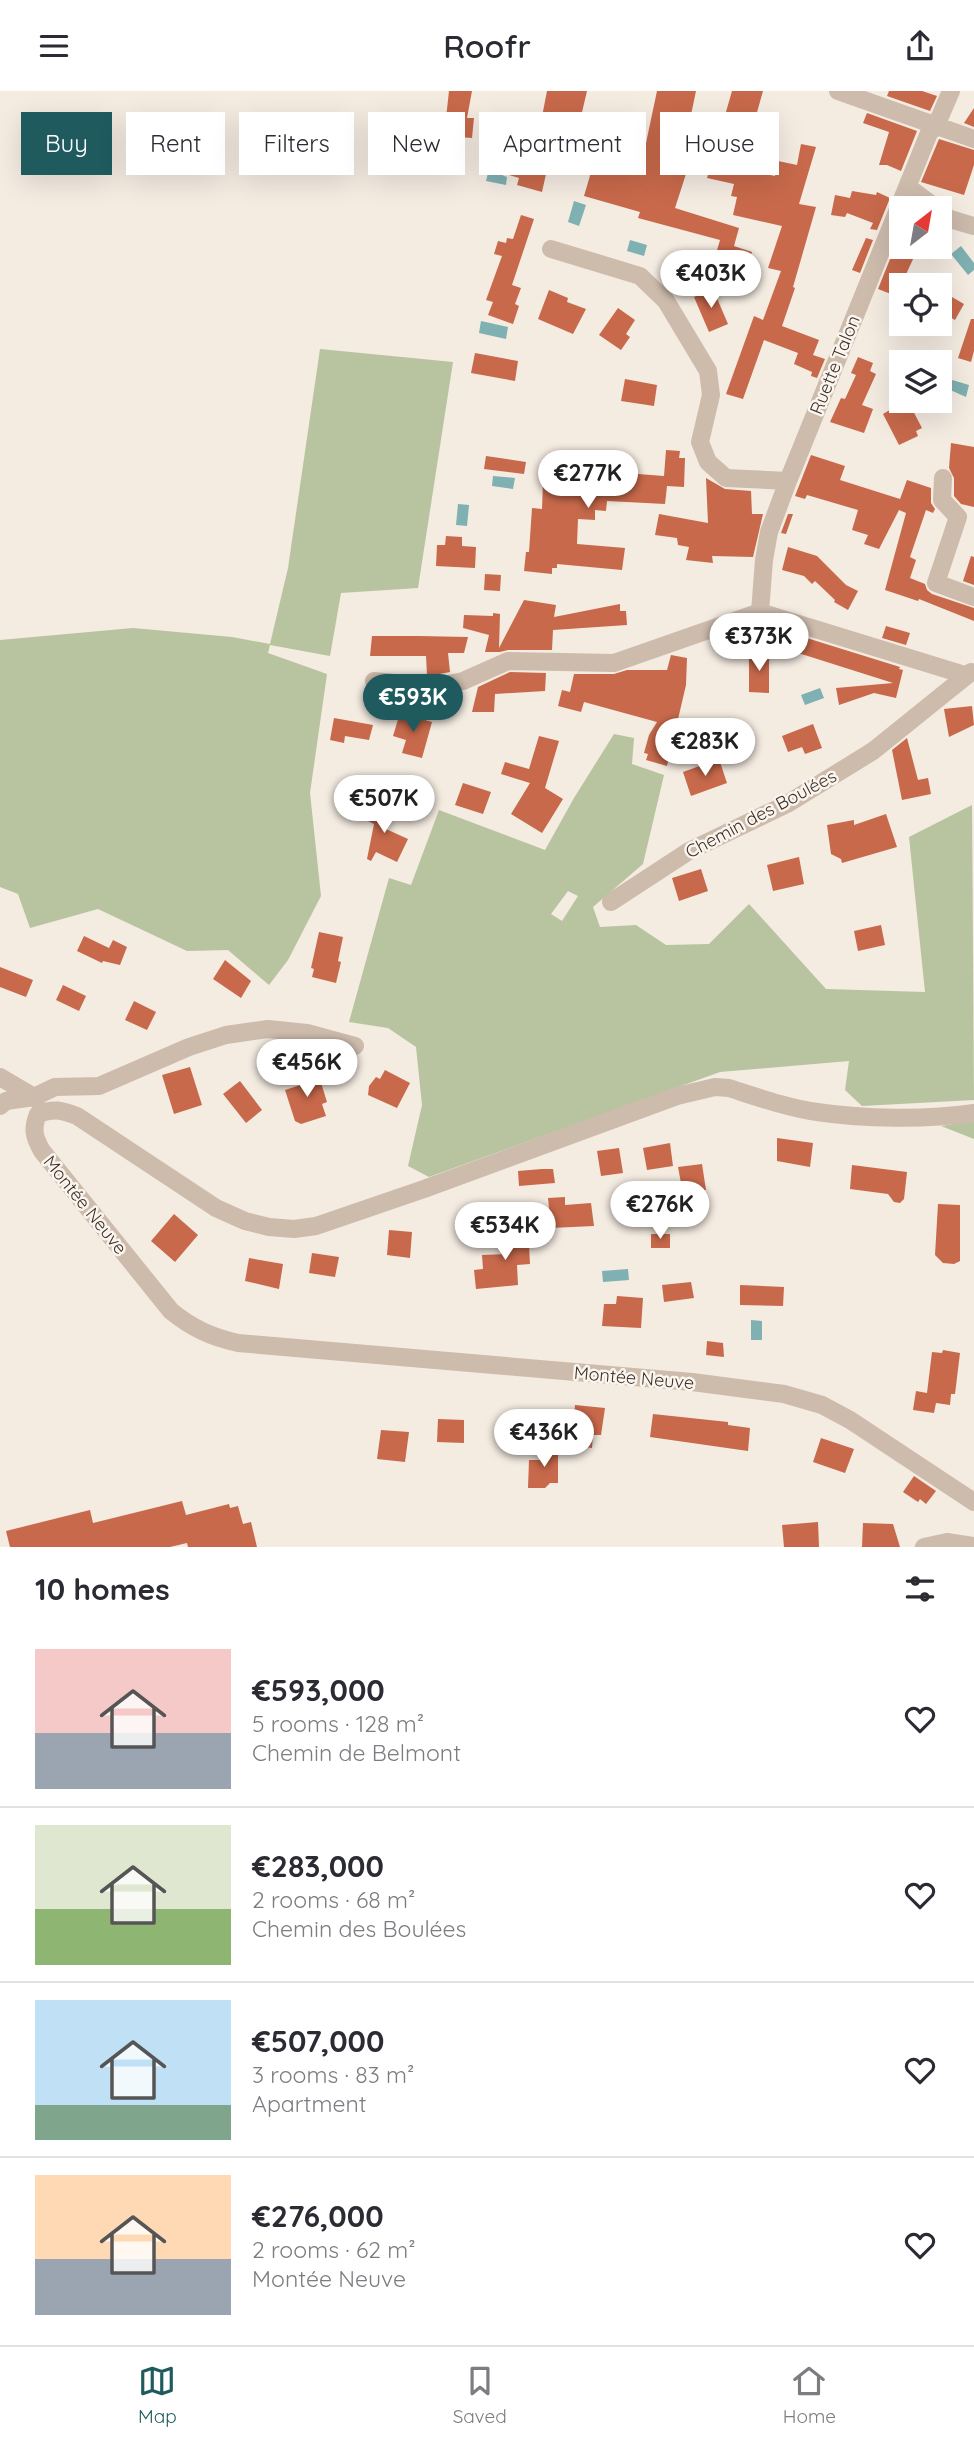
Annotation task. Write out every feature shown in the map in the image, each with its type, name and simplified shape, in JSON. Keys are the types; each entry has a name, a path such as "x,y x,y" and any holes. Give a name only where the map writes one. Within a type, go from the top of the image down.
{"street":[{"name":"Ruette Talon","path":"760,612 769,532 929,133 936,126 951,91"},
{"path":"845,92 974,139"},
{"path":"908,187 920,196"},
{"path":"952,220 974,226"},
{"path":"551,249 640,276 666,301 708,371 711,395 700,442 708,462 726,478 788,481"},
{"path":"943,478 942,500 958,517 936,583 974,597"},
{"path":"374,681 435,687 463,681 508,661 614,663 760,612 970,672"},
{"name":"Chemin des Boulées","path":"611,902 689,851 787,804 873,751 970,672"},
{"path":"0,1106 6,1101 34,1097 55,1087 99,1086 189,1047 226,1035 268,1030 307,1033 355,1046"},
{"path":"0,1077 50,1109 77,1116 216,1207 245,1221 294,1229 316,1226 424,1189 677,1095 715,1087 729,1088 816,1112 869,1116 954,1116 974,1113"},
{"name":"Montée Neuve","path":"50,1109 38,1114 33,1126 34,1138 42,1151 171,1311 190,1327 213,1337 238,1343 692,1382 784,1394 822,1405 850,1420 974,1502"},
{"path":"924,1547 947,1542 974,1546"}],"green space":[{"path":"320,349 453,362 418,588 341,593 330,656 270,645 268,653 327,674 310,793 321,896 288,960 269,985 228,950 187,951 98,909 30,928 18,894 0,887 0,640 133,628 232,637 270,644 288,568"},
{"path":"614,734 634,738 632,764 664,775 643,864 593,907 600,927 636,925 666,945 709,944 749,904 826,989 925,992 909,837 972,805 974,1100 862,1106 845,1090 849,1061 720,1072 429,1177 408,1166 422,1105 416,1047 388,1028 349,1022 389,878 411,885 439,810 545,850","holes":["568,891 578,896 562,921 551,914"]},
{"path":"974,1121 974,1139 941,1126"}],"water":[{"path":"488,175 507,177 506,185 486,181"},
{"path":"574,201 586,205 579,226 568,222"},
{"path":"630,240 647,245 644,256 627,251"},
{"path":"961,246 974,263 974,270 968,275 952,253"},
{"path":"481,321 508,327 506,339 479,333"},
{"path":"952,380 969,385 966,397 952,391"},
{"path":"493,476 515,478 513,489 492,486"},
{"path":"458,504 469,505 467,526 456,525"},
{"path":"820,688 824,698 805,705 801,695"},
{"path":"394,786 415,793 411,805 390,799"},
{"path":"628,1269 629,1280 603,1282 602,1271"},
{"path":"751,1320 762,1321 762,1340 751,1340"}],"building":[{"path":"449,91 472,91 467,118 474,118 472,138 465,137 465,112 447,112"},
{"path":"547,91 587,91 582,112 543,112"},
{"path":"657,91 696,91 692,112 660,112 660,175 686,175 675,208 739,228 734,246 752,252 745,273 713,264 720,240 638,218 640,212 584,196 590,175 646,175 646,143"},
{"path":"732,91 763,91 757,112 726,112"},
{"path":"889,91 922,91 937,96 930,111 887,96"},
{"path":"974,108 974,127 964,123"},
{"path":"867,113 917,131 901,171 887,165 879,165 889,132 863,123"},
{"path":"939,139 974,150 974,165 964,195 921,182"},
{"path":"801,144 816,147 799,204 816,207 782,326 819,340 813,355 825,359 817,378 811,376 812,372 794,364 798,353 764,340 743,399 726,394 754,316 763,320 781,271 768,268 782,226 733,215 737,197 731,196 734,184 707,178 708,175 779,175 779,161 797,165"},
{"path":"509,175 546,175 542,192 517,185 519,178"},
{"path":"852,191 876,195 877,192 889,198 877,230 870,229 873,223 847,213 845,217 831,215 835,195 850,198"},
{"path":"521,215 534,219 512,285 521,288 515,304 519,306 513,324 488,315 493,302 486,300 502,256 494,254 498,241 506,243 507,238 513,239"},
{"path":"866,238 873,240 860,273 852,270"},
{"path":"890,259 913,259 907,273 889,273 889,293 878,289"},
{"path":"713,289 728,324 709,332 694,297"},
{"path":"549,290 568,298 567,302 586,309 573,334 538,319"},
{"path":"952,297 964,304 955,320 952,318"},
{"path":"618,308 635,320 626,334 630,337 621,350 599,335"},
{"path":"971,319 974,319 974,351 971,362 958,358"},
{"path":"475,353 518,361 515,381 471,373"},
{"path":"858,357 873,363 870,371 876,374 862,405 873,409 864,433 830,422 856,375 851,373"},
{"path":"625,379 657,385 654,406 621,401"},
{"path":"889,410 889,413 914,413 922,428 916,431 918,436 899,445 883,414"},
{"path":"951,443 974,447 974,507 961,504 954,496 954,478 949,468"},
{"path":"666,450 680,451 679,458 685,458 684,487 667,486 665,504 607,501 606,511 595,510 595,520 578,519 577,544 625,548 622,570 557,564 557,568 552,568 552,574 524,571 526,552 529,552 532,508 542,509 544,457 587,459 586,470 664,476"},
{"path":"811,455 845,466 840,480 900,499 907,480 931,488 931,503 935,509 933,513 926,510 910,557 916,560 910,578 925,584 932,594 974,608 974,621 919,599 918,601 885,590 906,513 899,510 879,549 864,544 868,535 852,530 858,510 807,495 805,499 795,496"},
{"path":"486,456 526,462 524,474 484,469"},
{"path":"706,478 725,489 751,491 752,514 763,514 753,557 712,556 713,563 686,560 689,547 678,545 677,538 655,535 659,514 708,523"},
{"path":"788,514 793,514 786,534 781,533"},
{"path":"446,536 462,537 462,546 476,547 475,568 436,566 437,545 445,545"},
{"path":"788,547 817,556 846,585 858,591 848,610 834,602 815,581 812,584 804,576 782,570"},
{"path":"971,556 974,557 974,585 963,581"},
{"path":"485,574 501,575 500,591 484,590"},
{"path":"524,600 556,605 554,617 620,604 620,611 626,611 627,625 553,630 552,650 500,652 485,652 489,635 463,628 464,615 500,614 499,648"},
{"path":"886,626 910,633 906,645 882,638"},
{"path":"732,634 739,635 736,653 719,650 721,638"},
{"path":"797,635 900,667 899,669 903,670 896,698 874,693 839,705 836,688 893,683 792,651"},
{"path":"372,636 468,637 464,653 448,653 450,672 427,675 426,656 370,656"},
{"path":"757,651 769,651 769,693 749,692 749,658 755,659"},
{"path":"671,655 687,658 686,685 667,766 646,760 648,754 644,753 649,735 657,722 584,702 581,712 558,706 562,690 570,692 574,674 667,670"},
{"path":"510,672 546,673 545,691 495,694 494,712 472,712 478,687"},
{"path":"972,706 974,725 949,737 944,709"},
{"path":"400,713 432,722 422,758 402,753 406,740 393,736"},
{"path":"334,718 373,725 369,740 345,736 344,743 330,740"},
{"path":"813,724 822,748 805,754 802,747 788,752 782,736"},
{"path":"539,736 559,741 545,788 563,799 542,833 511,814 530,783 501,774 505,762 529,769"},
{"path":"907,738 918,780 928,778 931,794 902,800 892,750"},
{"path":"719,759 727,783 691,796 683,772"},
{"path":"463,783 491,792 483,814 455,805"},
{"path":"370,802 394,813 386,829 408,839 397,862 376,852 371,861 367,859 374,824 366,820"},
{"path":"886,814 897,847 842,863 841,859 831,854 827,825 854,820 854,825"},
{"path":"799,857 804,884 773,891 767,865"},
{"path":"701,869 708,891 679,901 672,878"},
{"path":"881,925 885,945 858,951 854,931"},
{"path":"319,932 343,937 336,983 312,977 314,969 311,968"},
{"path":"84,936 109,948 113,940 127,947 120,965 102,963 77,951"},
{"path":"225,960 251,981 241,998 213,979"},
{"path":"0,967 33,980 26,997 0,987"},
{"path":"63,985 86,996 79,1011 56,1000"},
{"path":"134,1001 156,1012 147,1030 125,1020"},
{"path":"190,1067 202,1105 174,1114 162,1075"},
{"path":"317,1070 327,1102 322,1104 326,1116 301,1124 295,1121 285,1090 304,1084 301,1075"},
{"path":"385,1070 410,1083 397,1108 368,1095 369,1086 376,1077 380,1079"},
{"path":"240,1081 262,1110 246,1123 223,1094"},
{"path":"777,1138 813,1143 810,1167 777,1161"},
{"path":"670,1143 673,1166 647,1170 643,1148"},
{"path":"619,1148 623,1173 601,1176 597,1151"},
{"path":"702,1164 706,1190 683,1194 678,1167"},
{"path":"852,1165 907,1172 904,1199 900,1203 894,1202 888,1194 850,1189"},
{"path":"553,1169 555,1183 519,1186 518,1171"},
{"path":"565,1197 565,1205 591,1203 594,1226 551,1228 548,1198"},
{"path":"938,1204 960,1205 960,1261 954,1264 943,1263 935,1255"},
{"path":"174,1214 198,1235 175,1262 151,1241"},
{"path":"528,1227 530,1264 517,1265 518,1285 476,1289 474,1270 483,1269 482,1255 507,1254 506,1228"},
{"path":"389,1230 412,1232 410,1258 387,1255"},
{"path":"651,1234 670,1234 670,1248 651,1248"},
{"path":"312,1253 339,1257 335,1277 309,1273"},
{"path":"249,1258 283,1264 279,1289 245,1281"},
{"path":"691,1282 694,1298 664,1302 662,1285"},
{"path":"740,1285 784,1287 783,1306 740,1305"},
{"path":"617,1296 643,1298 641,1328 602,1326 604,1304 616,1304"},
{"path":"707,1341 723,1343 724,1357 706,1355"},
{"path":"943,1350 960,1353 955,1394 951,1394 950,1405 936,1403 934,1413 913,1410 916,1391 927,1393 932,1352 942,1353"},
{"path":"575,1405 605,1408 601,1435 593,1435 592,1448 571,1445"},
{"path":"653,1414 728,1422 728,1425 750,1428 748,1451 650,1437"},
{"path":"438,1419 464,1420 464,1443 437,1442"},
{"path":"381,1430 409,1432 405,1462 377,1459"},
{"path":"821,1438 854,1449 845,1473 813,1462"},
{"path":"540,1448 558,1448 558,1483 550,1483 545,1488 528,1488 529,1460 540,1460"},
{"path":"914,1476 936,1491 926,1504 903,1492"},
{"path":"182,1501 186,1515 229,1504 230,1508 238,1506 243,1524 251,1522 257,1547 188,1547 187,1543 170,1547 10,1547 6,1531 90,1510 93,1523"},
{"path":"818,1522 819,1547 784,1547 782,1525"},
{"path":"863,1523 893,1524 900,1547 862,1547"}]}
